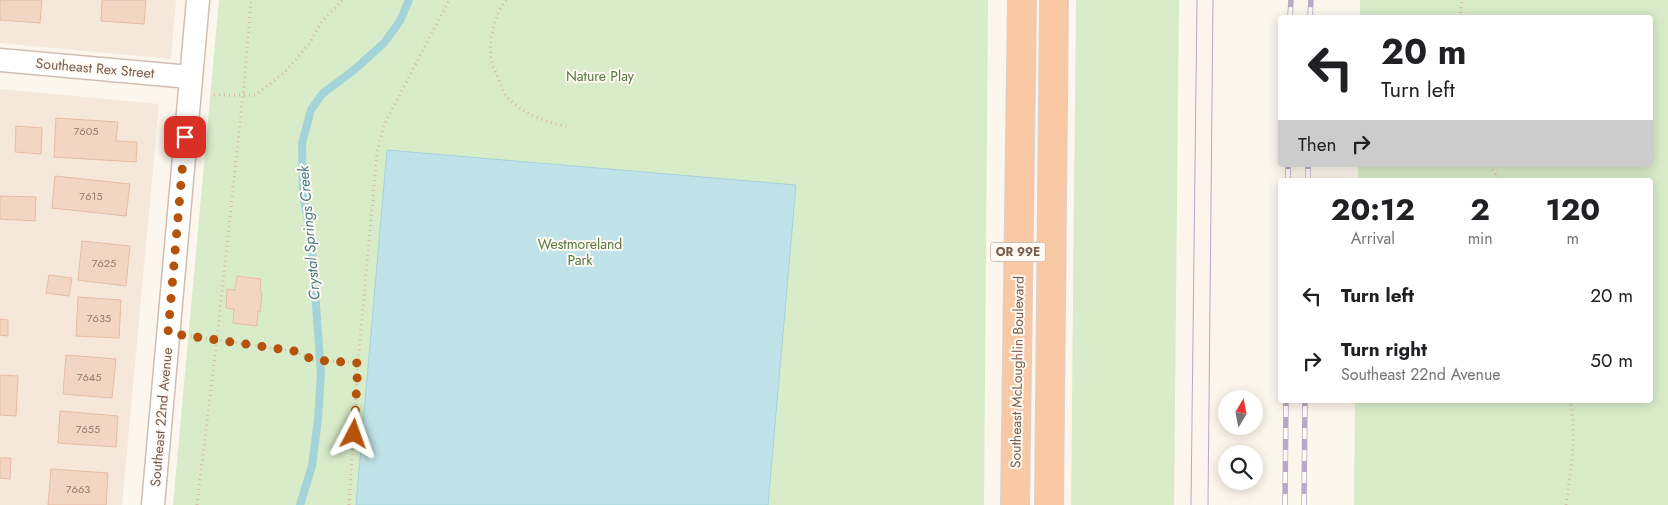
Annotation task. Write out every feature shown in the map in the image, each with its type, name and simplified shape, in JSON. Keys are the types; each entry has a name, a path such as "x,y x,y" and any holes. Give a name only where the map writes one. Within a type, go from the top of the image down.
{"highway":[{"name":"Southeast McLoughlin Boulevard","path":"1015,505 1022,0"},
{"name":"OR 99E","path":"1049,505 1054,0"}],"street":[{"name":"Southeast 22nd Avenue","path":"152,505 198,0"},
{"name":"Southeast Rex Street","path":"0,60 190,77"}],"path":[{"path":"197,505 217,340 251,0"},
{"path":"190,77 211,95 255,95 285,72 309,44 322,21 344,0"},
{"path":"349,505 358,363 378,152 384,125 449,0"},
{"path":"506,0 500,6 491,44 492,63 503,91 509,100 530,114 552,124 570,127"},
{"path":"1460,15 1462,0"},
{"path":"1491,167 1498,178"},
{"path":"168,333 294,351 314,360 358,363"},
{"path":"1566,505 1574,447 1574,422 1571,403"}],"shaded area":[{"path":"0,0 176,0 171,59 0,43"},
{"path":"0,89 159,104 122,505 0,505"}],"green space":[{"name":"Westmoreland Park","path":"219,0 988,0 984,505 173,505"},
{"path":"1076,0 1179,0 1174,505 1071,505"},
{"path":"1360,0 1668,0 1668,505 1354,505 1355,403 1653,403 1653,178 1358,178 1358,167 1653,167 1653,15 1360,15"}],"water":[{"path":"387,150 796,185 768,505 356,505"}],"building":[{"path":"0,0 42,0 40,23 0,20"},
{"path":"102,0 146,0 144,24 101,21"},
{"path":"56,118 118,122 116,141 137,142 136,162 54,157"},
{"path":"16,126 42,128 41,154 15,152"},
{"path":"55,176 130,184 126,216 52,208"},
{"path":"0,196 36,197 35,221 0,219"},
{"path":"82,241 130,246 126,286 78,280"},
{"path":"49,275 72,278 69,296 46,293"},
{"path":"237,276 261,279 260,292 262,293 257,326 233,323 234,309 226,308 227,289 235,290"},
{"path":"78,297 121,300 119,338 76,336"},
{"path":"0,319 8,320 8,336 0,335"},
{"path":"66,355 116,359 112,398 63,394"},
{"path":"0,375 18,376 16,416 0,415"},
{"path":"60,411 118,416 116,447 58,443"},
{"path":"0,458 11,458 10,479 0,478"},
{"path":"51,469 108,473 106,505 48,505"}],"waterway":[{"name":"Crystal Springs Creek","path":"300,505 312,466 321,374 311,236 303,195 302,143 311,110 322,94 354,70 384,43 400,21 409,0"}],"tram line":[{"path":"1191,505 1197,0"},
{"path":"1208,505 1213,0"}],"railway":[{"path":"1290,15 1291,0"},
{"path":"1310,15 1311,0"},
{"path":"1288,167 1288,178"},
{"path":"1308,167 1308,178"},
{"path":"1285,505 1286,403"},
{"path":"1304,505 1305,403"}],"route":[{"path":"185,137 168,333 294,351 314,360 358,363 354,434"}],"park label":[{"name":"Nature Play","path":"600,76"}]}
